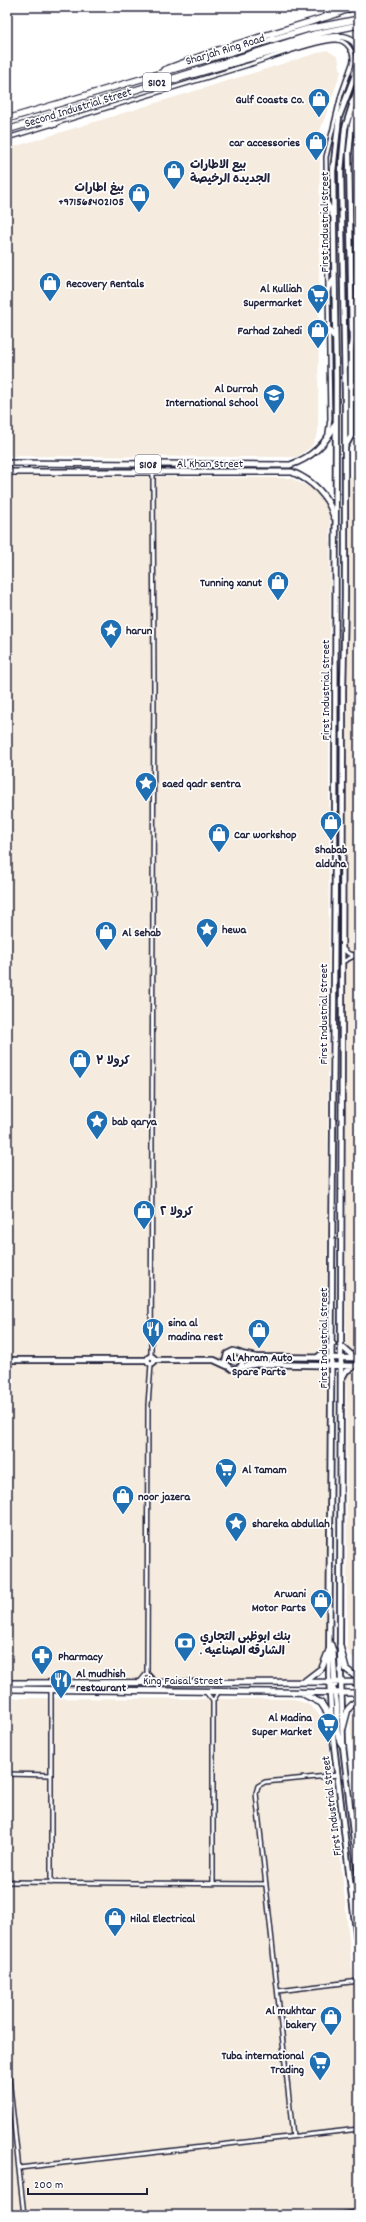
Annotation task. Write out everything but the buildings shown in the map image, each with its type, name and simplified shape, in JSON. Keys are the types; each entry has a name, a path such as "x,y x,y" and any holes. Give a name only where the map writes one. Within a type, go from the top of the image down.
{"highway":[{"path":"161,73 218,50 353,7"},
{"name":"Sharjah Ring Road","path":"7,119 161,73 359,19"},
{"name":"Sharjah Ring Road","path":"7,130 142,88 308,32 359,26"},
{"path":"142,88 158,86 318,39 338,35 347,37 356,47 358,55 355,73"},
{"path":"36,121 55,124"}],"main road":[{"name":"First Industrial Street","path":"330,1644 333,1376 335,424 333,171 339,117 359,64"},
{"name":"First Industrial Street","path":"359,84 352,103 342,149 345,448 340,1345 340,1646 335,1682 329,1692 359,1956"},
{"path":"352,103 359,92"},
{"path":"345,448 351,436 353,319 350,306 348,206 349,143 359,100"},
{"path":"333,123 339,117"},
{"path":"342,149 349,143"},
{"path":"342,195 348,206"},
{"path":"326,201 334,218"},
{"path":"328,290 334,276"},
{"path":"328,328 334,337"},
{"path":"351,377 359,382"},
{"path":"345,392 351,386 359,382"},
{"path":"328,438 335,424"},
{"name":"Al Khan Street","path":"7,463 290,465 310,456 328,438"},
{"name":"Al Khan Street","path":"7,472 292,472 309,480 320,490 330,504 334,517"},
{"path":"318,1357 333,1344"},
{"path":"340,1345 357,1358"},
{"path":"7,1360 214,1360 233,1351 256,1357 357,1358"},
{"path":"227,1354 225,1360 227,1366"},
{"path":"241,1354 243,1360 241,1366"},
{"path":"214,1360 232,1369 257,1364 356,1366"},
{"path":"320,1365 333,1376"},
{"path":"340,1382 346,1371 356,1366"},
{"path":"302,1682 314,1676 322,1668 330,1644"},
{"path":"330,1644 333,1651 335,1682 338,1692 339,1738 343,1746"},
{"path":"340,1646 346,1669 359,1679"},
{"name":"King Faisal Street","path":"7,1682 138,1684 359,1682"},
{"name":"First Industrial Street","path":"335,1682 338,1692 343,1728 343,1746 358,1860 359,1884"},
{"name":"King Faisal Street","path":"7,1689 296,1691 359,1693"},
{"path":"296,1691 321,1703 331,1718"},
{"path":"343,1728 348,1709 359,1698"}],"street":[{"path":"308,7 313,10 317,7"},
{"path":"312,21 343,7"},
{"name":"Second Industrial Street","path":"7,138 173,86 336,40 348,46 353,58 333,123 326,157 330,419 328,438"},
{"path":"138,1684 147,1673 148,1427 151,1360 154,688 153,473"},
{"path":"342,948 357,956"},
{"path":"342,962 357,956"},
{"path":"147,1673 156,1683"},
{"path":"51,1689 51,1883"},
{"path":"204,1690 213,1701"},
{"path":"213,1884 213,1701 220,1691"},
{"path":"7,1774 52,1775"},
{"path":"294,2136 256,1793 258,1786 265,1782 338,1775"},
{"path":"7,1882 266,1884"},
{"path":"278,1991 359,1982"},
{"path":"7,2060 8,2087 24,2215"},
{"path":"19,2168 359,2129"},
{"path":"333,2215 359,2212"}],"shaded area":[{"path":"327,50 338,57 341,72 320,131 318,434 311,447 297,457 7,456 7,149"},
{"path":"7,476 291,478 312,489 328,507 330,516 326,1654 316,1670 299,1681 7,1680"},
{"path":"344,477 359,477 359,1667 347,1649"},
{"path":"7,1698 294,1699 309,1705 322,1717 327,1727 359,2037 359,2215 7,2215"},
{"path":"359,1712 359,1813 350,1722"}],"place":[{"name":"Gulf Coasts Co.","path":"319,118"},
{"name":"car accessories","path":"316,162"},
{"name":"بيع الاطارات الجديده الرخيصة","path":"174,190"},
{"name":"بيغ اطارات +971568402105","path":"139,214"},
{"name":"Recovery Rentals","path":"50,302"},
{"name":"Al Kulliah Supermarket","path":"318,314"},
{"name":"Farhad Zahedi","path":"318,350"},
{"name":"Al Durrah International School","path":"274,414"},
{"name":"Tunning xanut","path":"278,602"},
{"name":"harun","path":"111,650"},
{"name":"saed qadr sentra","path":"146,802"},
{"name":"Shabab alduha","path":"331,842"},
{"name":"Car workshop","path":"219,854"},
{"name":"hewa","path":"207,948"},
{"name":"Al Sehab","path":"106,952"},
{"name":"كرولا ٣","path":"80,1080"},
{"name":"bab qarya","path":"97,1140"},
{"name":"كرولا ٢","path":"144,1230"},
{"name":"sina al madina rest","path":"153,1348"},
{"name":"Al Ahram Auto Spare Parts","path":"259,1350"},
{"name":"Al Tamam","path":"226,1488"},
{"name":"noor jazera","path":"123,1516"},
{"name":"shareka abdullah","path":"236,1542"},
{"name":"Arwani Motor Parts","path":"321,1620"},
{"name":"بنك ابوظبي التجاري . الشارقه الصناعيه","path":"185,1662"},
{"name":"Pharmacy","path":"42,1676"},
{"name":"Al mudhish restaurant","path":"61,1700"},
{"name":"Al Madina Super Market","path":"328,1744"},
{"name":"Hilal Electrical","path":"115,1938"},
{"name":"Al mukhtar bakery","path":"331,2036"},
{"name":"Tuba international Trading","path":"320,2082"}]}
